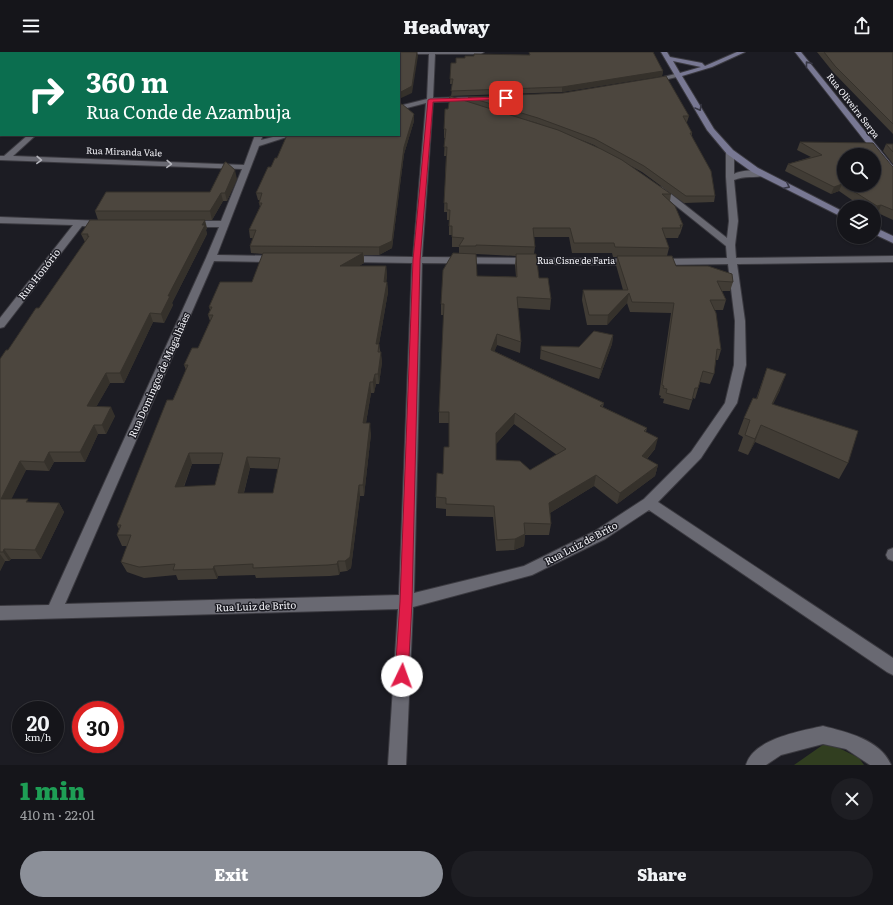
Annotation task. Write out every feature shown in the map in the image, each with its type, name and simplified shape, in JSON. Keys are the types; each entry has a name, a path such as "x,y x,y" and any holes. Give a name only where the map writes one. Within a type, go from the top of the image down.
{"street":[{"path":"411,52 481,52"},
{"path":"397,765 406,602 417,260 430,100 432,52"},
{"path":"664,52 711,130 730,152 763,174 837,211"},
{"path":"643,82 679,75 710,66 742,52"},
{"name":"Rua Oliveira Serpa","path":"798,52 893,172"},
{"path":"669,60 710,66"},
{"path":"400,100 495,99"},
{"path":"400,108 430,100"},
{"path":"449,100 483,111"},
{"path":"3,158 31,136"},
{"name":"Rua Domingos de Magalhães","path":"54,612 211,258 259,136"},
{"path":"256,144 285,136"},
{"name":"Rua Luiz de Brito","path":"0,613 406,602 527,571 600,535 649,503 696,455 731,403 740,365 740,321 730,245 734,232 735,217 730,179 730,152"},
{"name":"Rua Miranda Vale","path":"3,158 247,167"},
{"path":"730,179 740,174 763,174"},
{"path":"652,184 730,245"},
{"path":"0,220 110,224"},
{"name":"Rua Honório","path":"0,326 5,311 79,224"},
{"path":"179,224 225,224"},
{"path":"881,234 893,240"},
{"path":"211,258 290,259"},
{"name":"Rua Cisne de Faria","path":"338,259 732,262 893,259"},
{"path":"649,503 893,667"},
{"path":"755,765 756,761 777,747 823,735 848,741 874,756 882,765"}],"green space":[{"path":"827,742 859,758 864,765 794,765"}],"building":[{"path":"400,52 417,52 412,86 400,92"},
{"path":"529,52 653,52 663,71 562,87 451,91 453,79 450,79 451,63 456,63 456,58 474,56 474,54 530,55"},
{"path":"824,52 893,52 893,124 835,66"},
{"path":"666,76 689,116 683,116 692,133 690,133 711,171 715,196 686,196 644,166 595,139 538,118 468,97 563,93"},
{"path":"450,96 558,130 601,149 622,160 671,194 662,194 675,206 683,225 680,225 681,228 662,228 669,248 615,247 614,243 574,243 570,228 533,228 535,247 476,245 459,246 464,238 452,237 452,226 449,226 450,210 447,210 447,203 444,203 447,147 444,147 446,129 444,129 445,109 448,109"},
{"path":"402,104 414,114 404,147 392,241 379,247 250,246 256,230 249,230 262,203 259,203 262,193 256,193 268,167 271,167 275,158 277,158 287,136 400,136 400,105"},
{"path":"800,142 873,143 877,148 837,148 837,186 834,187 788,164 822,155"},
{"path":"886,144 893,144 893,152"},
{"path":"881,153 893,167 893,210 881,205 881,200 867,200 855,192 881,192"},
{"path":"225,162 235,170 225,193 221,193 210,211 95,211 106,192 210,192"},
{"path":"90,220 205,220 202,225 205,225 168,296 170,296 161,314 150,313 120,373 106,373 87,406 111,407 102,425 94,425 80,452 49,452 44,462 20,461 1,499 28,499 26,502 59,503 35,550 4,549 3,552 0,552 0,359 6,350 8,350 36,308 39,308 89,236 87,236 88,234 81,234"},
{"path":"263,253 363,253 340,266 386,266 384,282 387,282 376,344 379,344 378,352 381,352 378,374 375,374 373,382 370,382 363,423 370,423 363,485 359,485 350,557 345,561 338,561 337,564 328,565 253,568 253,564 214,566 213,569 173,570 175,564 139,567 121,562 131,535 117,535 121,525 117,525 167,400 173,400 188,365 184,365 192,348 198,348 213,315 208,315 212,307 209,307 220,282 252,282","holes":["189,453 223,453 215,485 175,487","247,457 280,458 273,493 238,493"]},
{"path":"453,253 476,254 477,276 517,277 516,254 536,254 539,278 548,278 551,299 517,297 521,342 497,334 491,350 604,403 600,406 647,428 644,431 658,438 642,456 658,465 620,493 596,475 549,503 551,524 524,523 525,534 515,539 497,540 494,506 446,504 446,498 436,497 437,473 443,474 444,447 449,447 449,412 439,412 444,304 441,304 443,270","holes":["515,413 566,449 530,470 520,461 496,460 496,433"]},
{"path":"617,256 672,256 676,266 708,266 732,274 733,282 717,281 726,300 710,300 716,313 721,350 717,349 714,374 703,371 698,388 695,388 692,400 666,393 667,389 663,388 664,386 662,385 674,303 632,302 629,293 608,315 589,315 583,290 628,290"},
{"path":"594,331 613,335 601,369 541,350 541,346 579,347"},
{"path":"767,368 786,374 772,404 858,431 848,463 761,425 755,439 745,435 750,420 744,418 753,398 757,399"}],"route":[{"path":"402,676 406,602 417,260 430,100 506,98"}]}
